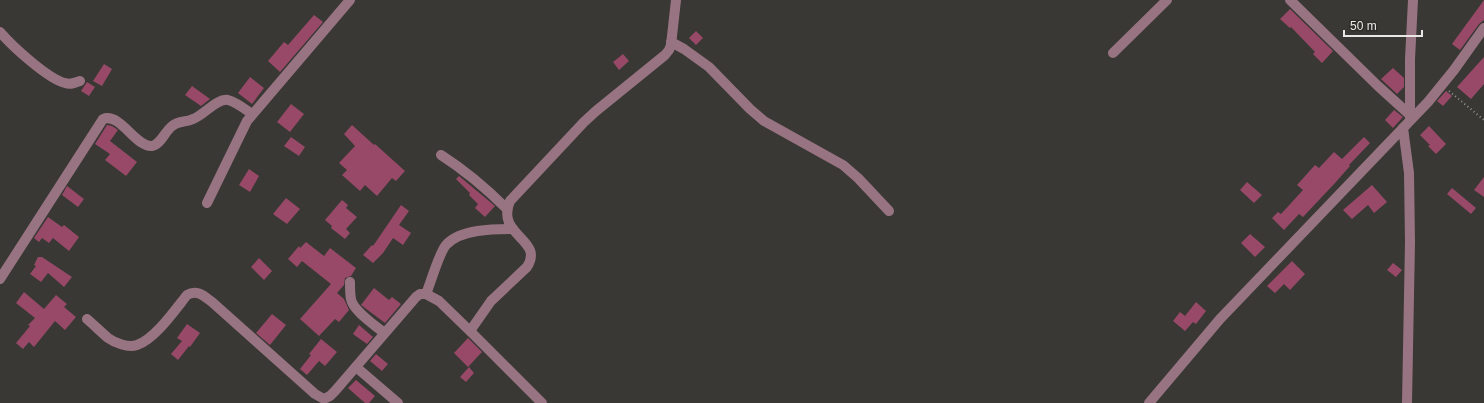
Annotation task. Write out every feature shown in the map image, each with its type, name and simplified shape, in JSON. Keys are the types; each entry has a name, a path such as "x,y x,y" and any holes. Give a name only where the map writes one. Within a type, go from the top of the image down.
{"street":[{"path":"207,203 236,140 252,114 350,0"},
{"path":"470,331 492,301 531,261 532,255 530,250 513,229 507,217 507,209 510,201 584,122 665,55 669,50 671,42 676,0"},
{"path":"1113,53 1167,0"},
{"path":"1290,0 1378,86 1408,121"},
{"path":"1406,403 1410,242 1408,121 1412,0"},
{"path":"1149,403 1220,319 1442,85 1484,28"},
{"path":"0,32 6,39 48,74 64,83 70,84 80,81"},
{"path":"671,42 709,66 750,109 764,121 843,165 889,210"},
{"path":"0,279 103,119 109,118 115,120 144,144 152,146 156,145 169,128 177,122 191,120 198,117 223,100 233,102 252,114"},
{"path":"441,155 472,176 507,209"},
{"path":"426,294 446,246 452,240 474,232 493,229 513,229"},
{"path":"350,282 351,300 353,305 384,333"},
{"path":"87,319 109,338 121,344 130,346 137,345 147,340 157,330 187,295 192,292 197,292 212,302 324,399 330,396 416,297 420,294 426,294 439,301 542,403"},
{"path":"356,367 398,403"}],"path":[{"path":"1442,85 1484,120"}],"building":[{"path":"1484,0 1484,20 1479,24 1460,50 1452,44"},
{"path":"1290,9 1333,51 1322,63 1313,54 1315,52 1291,27 1290,28 1280,19"},
{"path":"314,15 323,22 280,72 268,61 284,42 288,45"},
{"path":"696,31 703,38 696,45 689,38"},
{"path":"623,54 629,61 619,70 613,62"},
{"path":"1484,57 1484,84 1471,99 1457,87"},
{"path":"104,64 112,69 102,86 93,81"},
{"path":"1393,68 1404,78 1404,87 1397,94 1381,79"},
{"path":"250,77 264,88 252,104 238,93"},
{"path":"87,82 95,87 89,96 81,91"},
{"path":"192,86 210,99 201,106 185,95"},
{"path":"1446,91 1452,96 1443,106 1437,101"},
{"path":"291,104 304,114 290,132 277,122"},
{"path":"1394,110 1403,117 1393,128 1385,120"},
{"path":"107,125 118,130 110,141 137,162 126,176 105,160 110,154 95,144"},
{"path":"352,125 405,171 396,181 392,178 377,196 365,185 360,191 342,175 347,170 339,163 355,146 344,134"},
{"path":"1429,126 1446,144 1436,154 1428,146 1430,145 1420,135"},
{"path":"291,137 305,147 299,156 284,146"},
{"path":"1364,137 1370,143 1303,217 1299,214 1284,230 1272,218 1278,212 1281,214 1303,190 1297,185 1315,165 1319,168 1334,152 1342,159"},
{"path":"249,169 259,176 250,192 239,185"},
{"path":"459,176 495,206 485,217 475,208 478,204 469,195 470,193 456,179"},
{"path":"1484,177 1484,197 1474,190"},
{"path":"1247,182 1262,195 1254,203 1240,190"},
{"path":"1372,185 1387,202 1374,213 1368,205 1352,219 1343,210"},
{"path":"67,186 84,199 78,207 62,195"},
{"path":"1452,188 1476,208 1471,214 1447,194"},
{"path":"286,198 300,209 287,224 273,214"},
{"path":"342,200 348,205 346,208 357,217 346,229 350,233 345,239 331,228 332,226 325,220"},
{"path":"401,205 409,211 399,225 411,233 403,245 393,238 383,253 373,263 363,255 372,245 373,246"},
{"path":"48,217 62,227 64,225 79,237 69,251 53,238 49,243 42,238 39,242 34,238"},
{"path":"1250,234 1265,247 1255,257 1241,243"},
{"path":"306,242 324,256 330,248 356,268 351,276 345,278 344,285 337,293 344,299 349,310 339,322 335,319 319,336 300,319 331,284 302,261 297,267 288,259 299,246 300,248"},
{"path":"38,257 42,257 72,277 64,287 48,273 41,282 30,274 36,266 34,265"},
{"path":"259,258 272,271 264,280 251,267"},
{"path":"1292,261 1305,274 1290,290 1284,284 1275,293 1267,286"},
{"path":"1393,263 1402,270 1396,277 1387,270"},
{"path":"374,288 389,300 392,297 401,304 385,323 361,305"},
{"path":"24,292 44,309 56,295 67,304 64,307 76,317 65,330 55,321 34,347 29,342 23,349 16,343 30,326 28,325 35,318 16,303"},
{"path":"1196,302 1206,311 1196,324 1193,322 1185,331 1173,321 1180,312 1185,316"},
{"path":"272,314 286,325 270,345 256,333"},
{"path":"187,324 200,333 178,360 171,354 182,341 177,338"},
{"path":"359,325 373,337 367,344 353,334"},
{"path":"468,338 482,352 468,367 454,353"},
{"path":"321,339 337,352 325,366 319,361 307,375 300,369 311,355 309,354"},
{"path":"376,354 388,364 382,371 370,361"},
{"path":"469,367 474,373 466,382 460,377"},
{"path":"356,380 375,396 369,403 365,403 348,388"}]}
